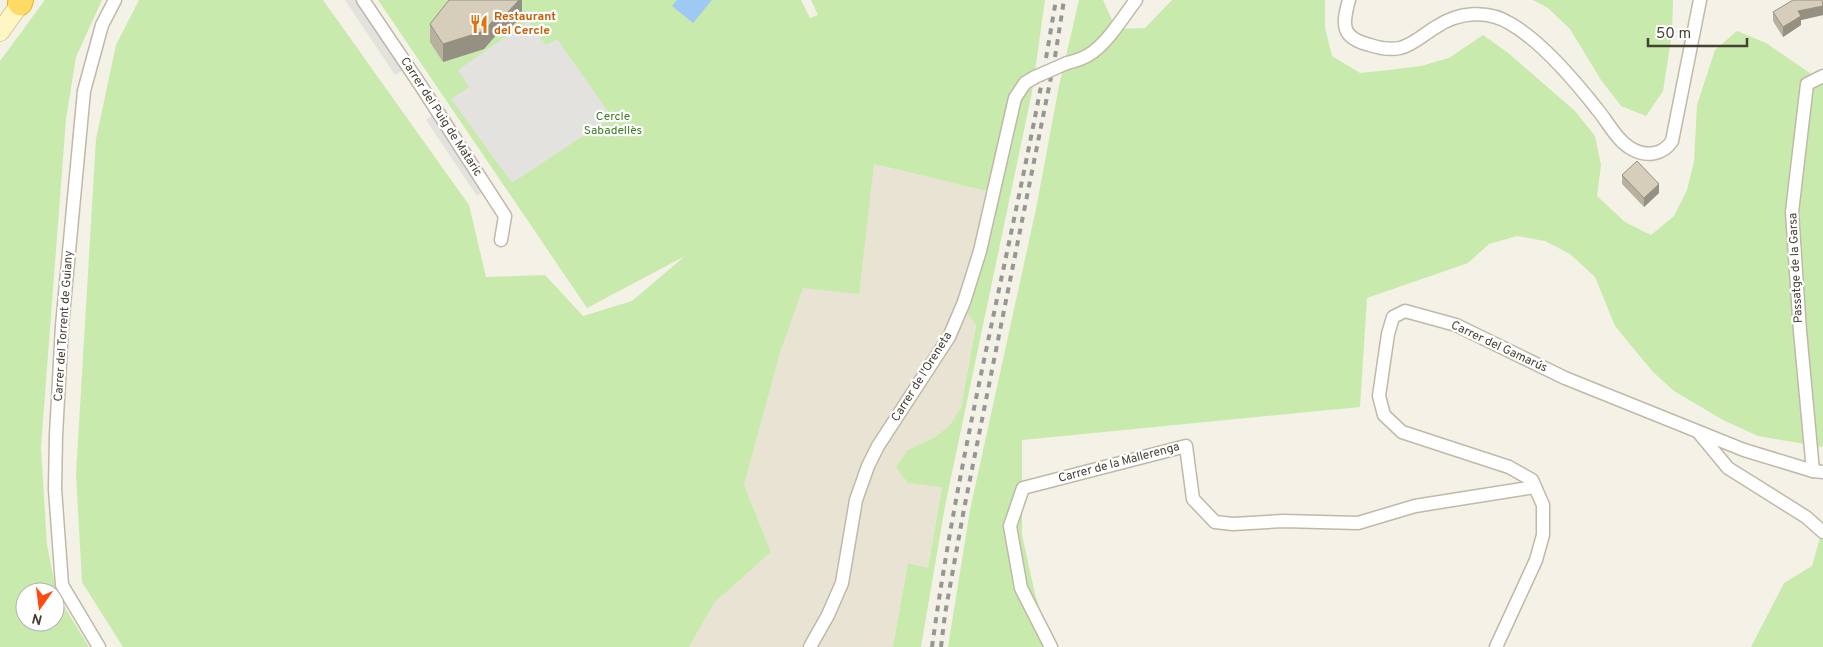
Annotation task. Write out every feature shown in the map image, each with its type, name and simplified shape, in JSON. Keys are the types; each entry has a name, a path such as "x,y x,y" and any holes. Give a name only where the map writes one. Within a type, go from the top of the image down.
{"street":[{"name":"Carrer del Torrent de Guiany","path":"99,647 62,585 54,489 62,326 84,91 102,25 115,0"},
{"name":"Carrer del Puig de Mataric","path":"363,0 421,86 504,216 501,240"},
{"name":"Carrer de l'Oreneta","path":"810,647 828,615 842,583 856,500 868,466 878,446 948,337 964,302 980,251 1014,98 1025,83 1035,77 1093,52 1106,39 1136,0"},
{"path":"1349,0 1344,20 1346,32 1350,37 1361,43 1383,48 1396,49 1407,46 1438,25 1461,16 1484,14 1510,23 1524,32 1565,71 1626,145 1638,152 1652,154 1664,150 1672,141 1700,0"},
{"path":"0,32 21,1"},
{"name":"Passatge de la Garsa","path":"1818,471 1800,331 1792,212 1807,84 1823,76"},
{"name":"Carrer del Gamarús","path":"1535,486 1532,480 1509,467 1402,432 1384,415 1379,396 1392,317 1405,311 1456,325 1565,378 1698,432 1744,450 1818,471"},
{"path":"1698,432 1728,468 1806,517 1818,528"},
{"name":"Carrer de la Mallerenga","path":"1051,647 1022,588 1010,526 1023,488 1186,446 1193,499 1215,522 1233,524 1283,521 1358,522 1415,506 1535,486"},
{"path":"1496,647 1536,560 1544,535 1543,505 1535,486"}],"shaded area":[{"path":"345,0 363,0 408,67 395,75"},
{"path":"528,21 546,45 557,39 612,117 512,183 451,99 469,87 458,70"},
{"path":"437,112 488,188 477,196 426,120"},
{"path":"873,164 999,194 961,408 949,426 935,437 908,450 908,483 942,486 928,568 908,563 893,647 689,647 714,603 771,552 744,485 780,353 803,287 859,293"}],"green space":[{"path":"45,0 102,0 76,57 66,119 41,447 47,545 54,582 15,582 15,632 65,632 65,608 89,647 0,647 0,61"},
{"name":"Cercle Sabadellès","path":"139,0 323,0 469,205 486,277 545,275 583,316 632,301 685,256 587,308 378,0 801,0 810,18 818,15 811,0 1045,0 1032,92 945,506 921,647 893,647 908,563 928,568 942,487 908,483 896,467 908,450 935,437 949,426 961,408 976,325 968,314 993,229 999,194 874,164 859,294 803,288 780,353 744,485 771,552 714,603 689,647 123,647 82,582 76,474 96,139 116,45"},
{"path":"1079,0 1103,0 1116,29 1145,28 1172,0 1325,0 1325,28 1332,56 1360,73 1421,66 1449,58 1483,35 1507,52 1575,111 1595,136 1601,165 1597,196 1625,222 1651,235 1674,216 1687,190 1694,162 1697,105 1715,50 1737,31 1766,43 1823,82 1823,447 1758,436 1723,420 1674,391 1653,372 1615,326 1595,277 1570,254 1545,241 1517,236 1489,244 1468,263 1367,298 1360,407 1022,440 1022,535 1035,594 1052,647 948,647 970,510 1036,209 1059,86"},
{"path":"1533,0 1673,0 1672,33 1663,91 1646,116 1621,106 1601,80 1570,29 1548,8"},
{"path":"1823,527 1823,647 1751,647 1784,583 1812,566"}],"water":[{"path":"677,0 712,0 693,23 672,6"}],"building":[{"path":"449,0 519,0 506,14 497,16 484,31 443,44 430,24"},
{"path":"1793,0 1822,0 1823,6 1798,11 1801,16 1783,27 1773,12"},
{"path":"1637,161 1659,184 1644,198 1622,175"}],"railway":[{"path":"1046,58 1056,0"},
{"path":"1055,57 1064,0"},
{"path":"941,647 964,509 1051,77"},
{"path":"932,647 955,505 1042,81"}],"place":[{"name":"Restaurant del Cercle","path":"479,24"}]}
